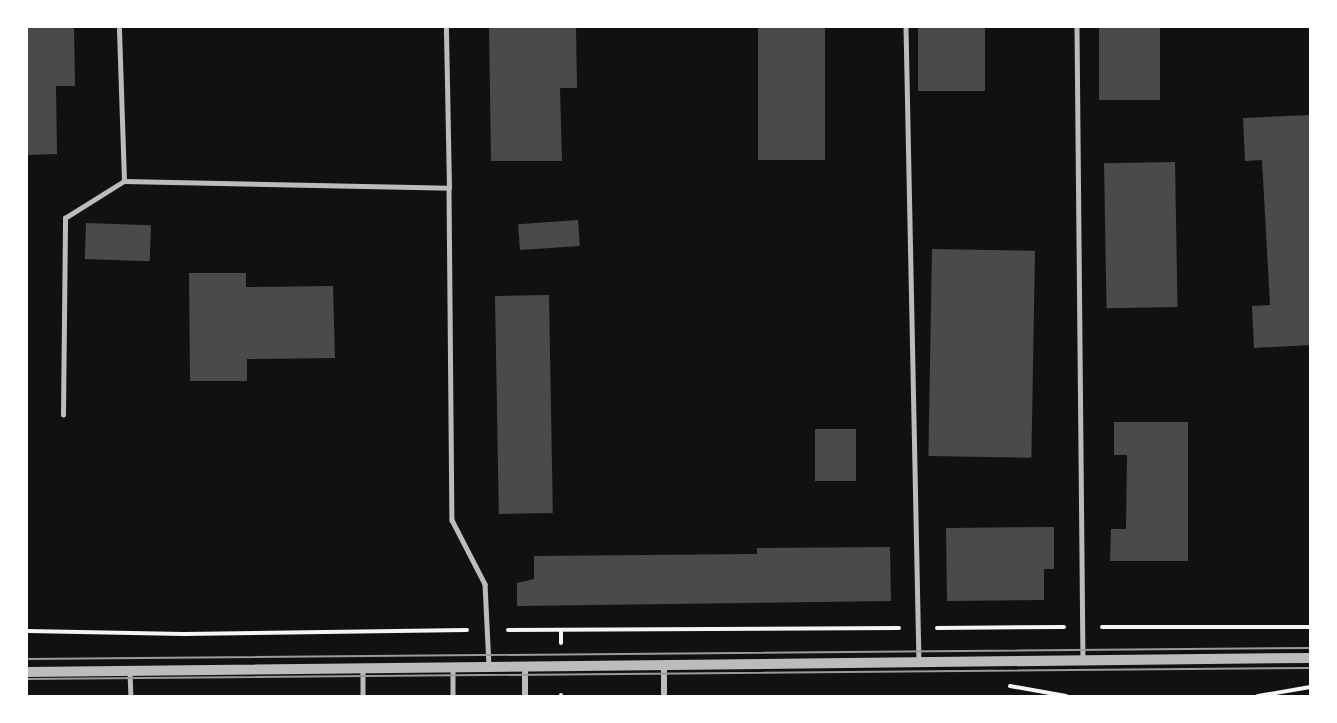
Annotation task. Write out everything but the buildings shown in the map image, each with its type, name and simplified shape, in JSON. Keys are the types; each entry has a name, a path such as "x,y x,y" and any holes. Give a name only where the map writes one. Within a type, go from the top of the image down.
{"street":[{"path":"27,672 1310,658"},
{"path":"664,666 664,696"},
{"path":"525,667 525,696"}],"lane":[{"path":"119,27 124,181"},
{"path":"446,27 452,520 485,585 489,668"},
{"path":"906,27 918,664"},
{"path":"1077,27 1083,662"},
{"path":"63,415 65,218 124,181 449,188"},
{"path":"363,669 363,696"},
{"path":"453,669 453,696"},
{"path":"130,671 131,696"}],"path":[{"path":"27,631 184,634 487,630 1310,627"},
{"path":"561,630 561,643"},
{"path":"1258,696 1310,687"}],"tram line":[{"path":"27,659 1310,648"},
{"path":"27,679 1310,668"}]}
